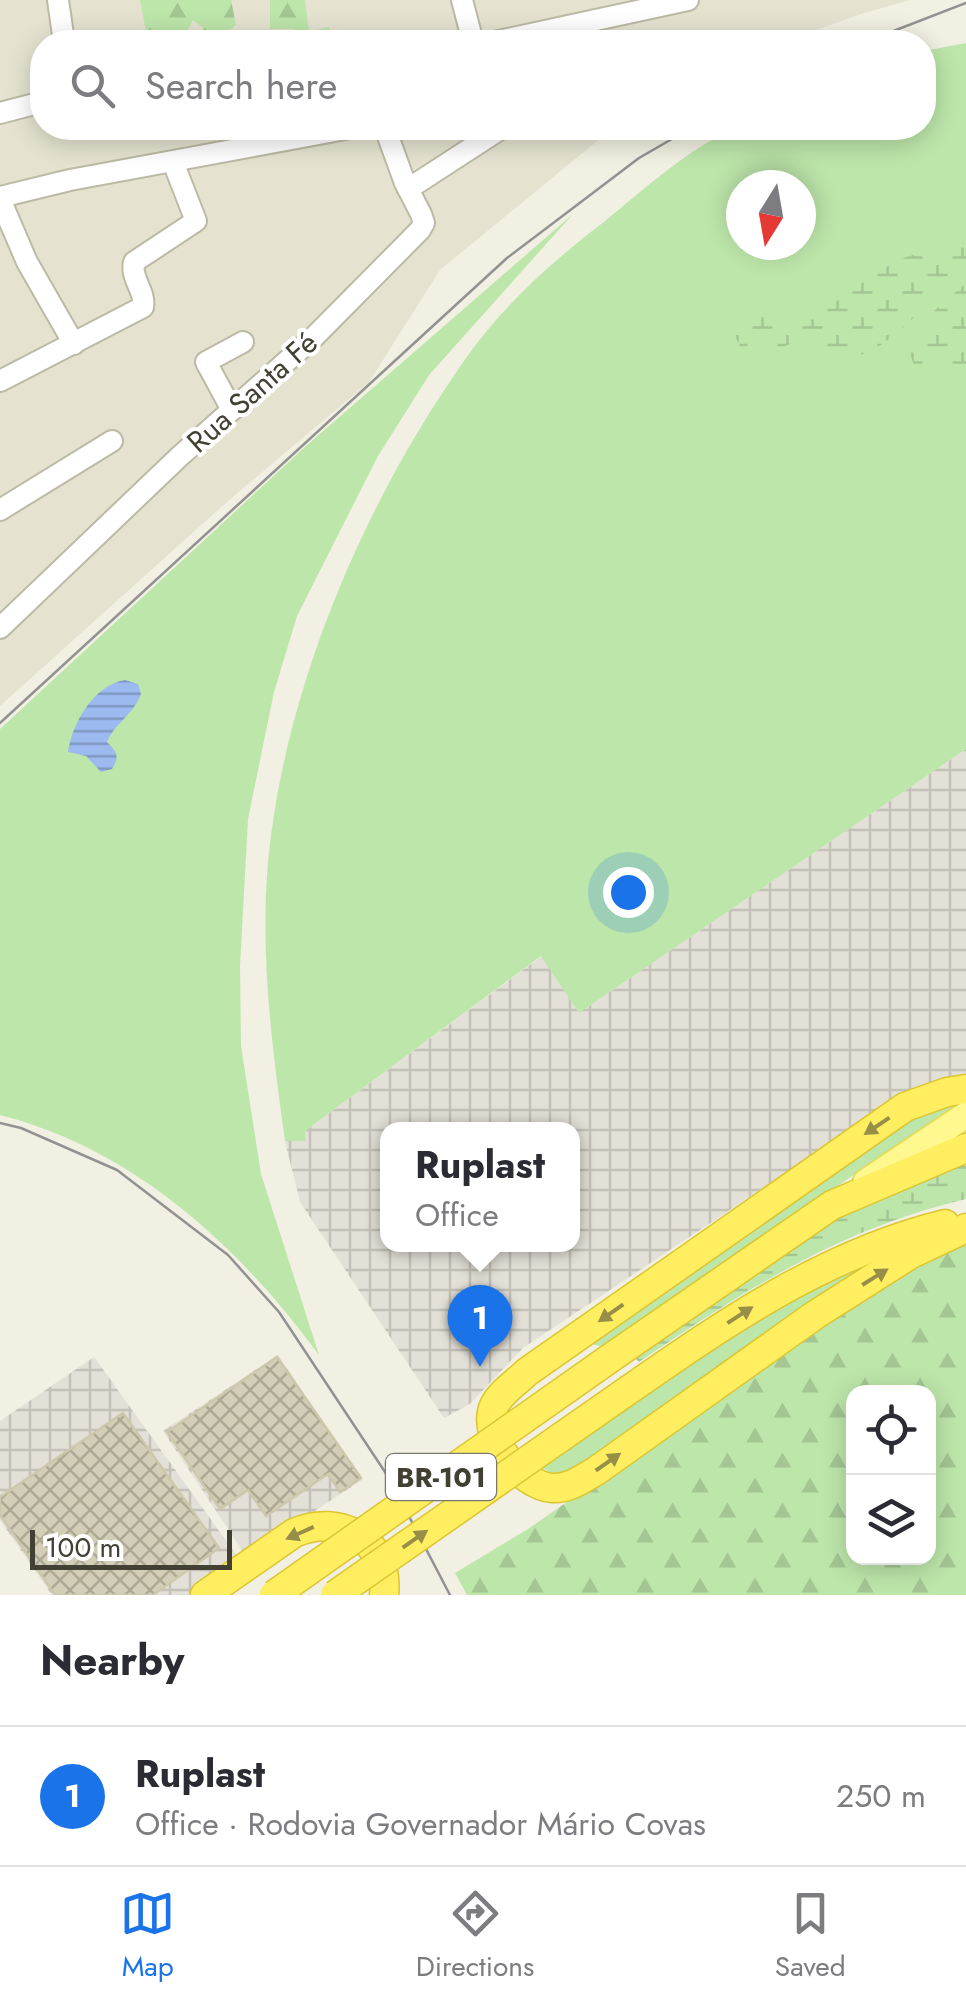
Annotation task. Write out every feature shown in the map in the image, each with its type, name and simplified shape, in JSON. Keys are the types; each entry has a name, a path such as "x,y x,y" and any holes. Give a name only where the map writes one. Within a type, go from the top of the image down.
{"highway":[{"path":"966,1089 905,1107 528,1372 494,1407 494,1436 526,1478 545,1486 569,1486 596,1471 815,1314 911,1254 966,1228"},
{"name":"BR-101","path":"274,1595 832,1205 966,1148"},
{"name":"BR-101","path":"336,1595 782,1288 881,1242 966,1219"},
{"path":"205,1595 294,1533 307,1527 332,1525 353,1530 374,1548 385,1574 384,1595"}],"main road":[{"name":"BR-101","path":"832,1205 966,1116"}],"street":[{"path":"58,0 62,30"},
{"path":"462,0 470,30"},
{"path":"549,30 688,0"},
{"path":"0,113 30,105"},
{"path":"74,344 26,262 0,198 70,180 288,140"},
{"name":"Rua Santa Fé","path":"0,628 314,337 420,230 424,223 422,214 389,140"},
{"path":"408,189 484,140"},
{"path":"0,381 140,309 144,300 134,277 134,262 196,221 173,162"},
{"path":"232,410 206,362 243,342"},
{"path":"0,510 112,441"}],"shaded area":[{"path":"0,0 910,0 816,30 30,30 30,140 598,140 440,270 369,382 228,501 0,706"},
{"path":"966,749 966,1079 892,1102 523,1348 470,1404 444,1418 300,1202 285,1141 306,1141 305,1131 542,956 579,1013"},
{"path":"278,1355 362,1480 246,1556 163,1431"},
{"path":"94,1357 240,1560 189,1595 52,1595 0,1520 0,1421"}],"green space":[{"path":"140,0 231,0 236,25 230,30 203,30 193,20 188,30 146,30"},
{"path":"270,0 305,0 309,30 270,29"},
{"path":"966,43 966,749 579,1013 541,956 305,1131 306,1141 285,1141 266,967 268,862 277,794 293,726 338,591 400,463 474,347 552,264 667,170 712,140 936,140 936,49"},
{"path":"573,214 429,375 378,456 297,616 274,692 248,819 240,966 241,1046 261,1174 319,1355 255,1277 180,1207 95,1152 0,1115 0,729 306,446"},
{"path":"966,235 966,275 894,335 865,353 840,354 808,338 770,351 753,351 742,349 735,337 740,324 758,315 774,320 795,315 817,319 849,290 896,261"},
{"path":"966,283 966,373 958,382 949,382 939,370 914,365 909,352 934,311"},
{"path":"966,1099 601,1346 590,1340 913,1113"},
{"path":"966,1156 966,1199 919,1212 834,1245 756,1287 639,1362 631,1354 802,1235"},
{"path":"966,1237 966,1595 467,1595 455,1573 528,1529 924,1254"},
{"path":"894,1249 579,1470 558,1476 538,1466 741,1327 784,1301"}],"water":[{"path":"125,680 138,684 141,694 107,742 116,754 112,769 101,772 86,756 68,752 70,741 94,697"}],"building":[{"path":"277,1357 361,1478 340,1492 328,1474 266,1516 248,1490 220,1509 167,1432"},
{"path":"123,1413 219,1548 153,1595 55,1595 0,1515 0,1497"}],"tram line":[{"path":"896,30 966,3"},
{"path":"0,723 507,258 639,158 670,140"},
{"path":"0,1123 21,1128 117,1170 228,1255 279,1312 389,1478 450,1595"}],"place":[{"name":"Ruplast","path":"480,1367"}]}
